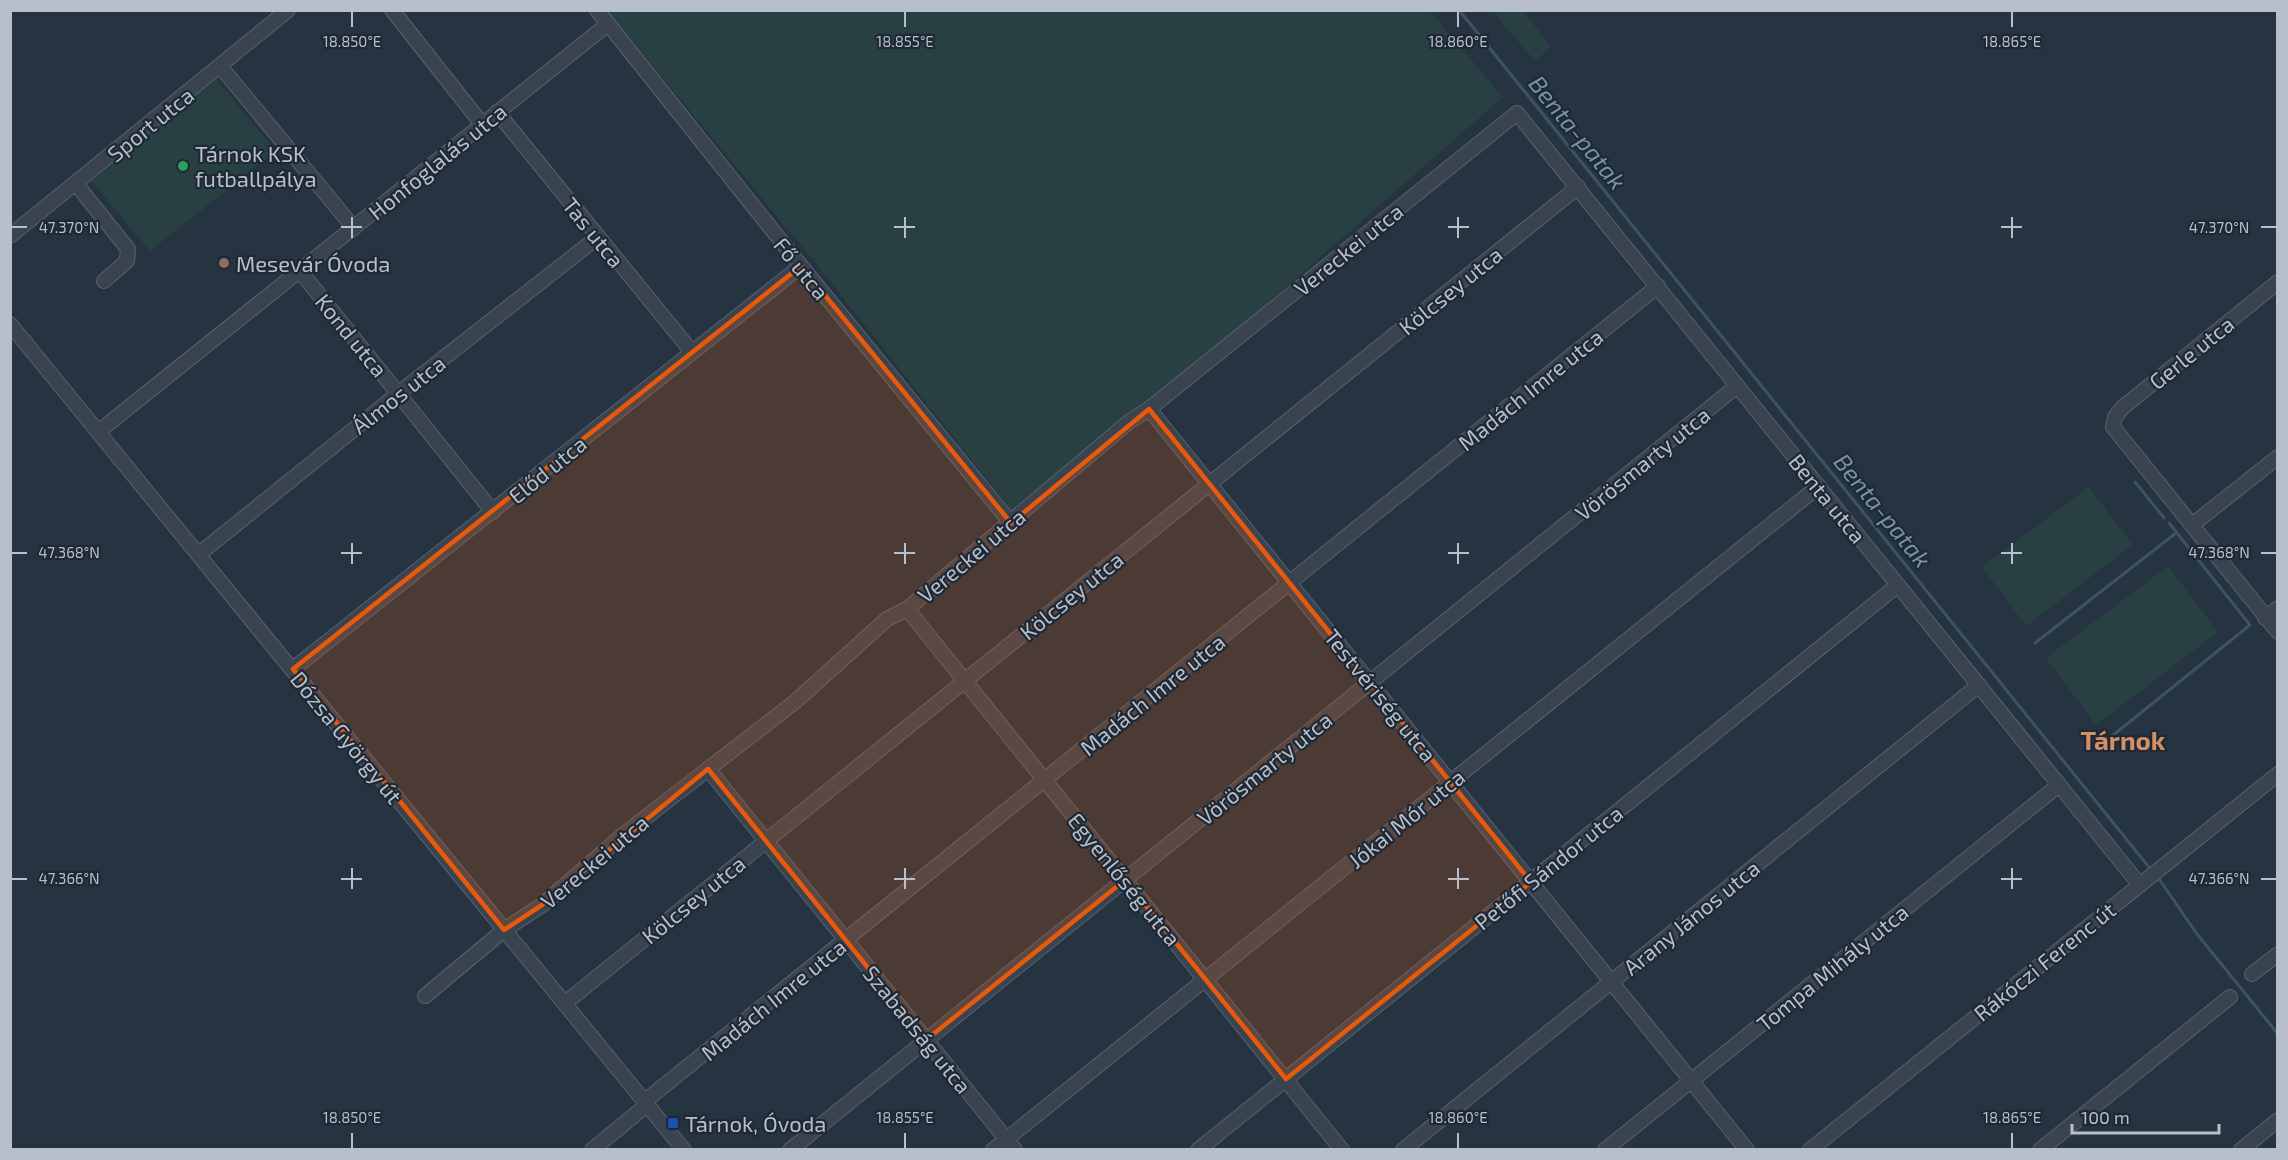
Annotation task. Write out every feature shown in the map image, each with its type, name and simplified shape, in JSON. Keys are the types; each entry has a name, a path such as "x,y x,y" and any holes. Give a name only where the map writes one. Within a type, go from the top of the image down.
{"street":[{"name":"Sport utca","path":"10,236 288,10"},
{"path":"392,10 482,124"},
{"name":"Fő utca","path":"597,10 801,267 1011,523"},
{"name":"Honfoglalás utca","path":"98,432 608,24"},
{"path":"220,66 354,228"},
{"name":"Tas utca","path":"497,112 692,352"},
{"name":"Benta utca","path":"1517,113 2139,884"},
{"name":"Vereckei utca","path":"425,996 504,930 542,905 623,835 806,692 879,626 907,609 1130,421 1149,409 1517,113"},
{"path":"76,184 128,249 127,261 104,281"},
{"name":"Kölcsey utca","path":"565,1003 1578,187"},
{"name":"Álmos utca","path":"199,554 598,237"},
{"name":"Előd utca","path":"293,669 801,267"},
{"name":"Kond utca","path":"300,271 493,512"},
{"name":"Gerle utca","path":"2192,525 2113,427 2115,417 2122,408 2277,282"},
{"name":"Madách Imre utca","path":"592,1149 1658,286"},
{"name":"Dózsa György út","path":"10,324 684,1149"},
{"name":"Vörösmarty utca","path":"790,1149 1737,386"},
{"name":"Testvériség utca","path":"1149,409 1747,1149"},
{"path":"2277,457 2192,525 2277,632"},
{"name":"Jókai Mór utca","path":"993,1149 1010,1144 1205,979 1819,486"},
{"name":"Petőfi Sándor utca","path":"1198,1149 1898,585"},
{"path":"2265,618 2277,608"},
{"name":"Egyenlőség utca","path":"907,609 1342,1149"},
{"name":"Arany János utca","path":"1403,1149 1979,685"},
{"name":"Szabadság utca","path":"708,769 1010,1144"},
{"name":"Rákóczi Ferenc út","path":"1810,1149 2277,774"},
{"name":"Tompa Mihály utca","path":"1605,1149 2059,785"},
{"path":"2252,974 2277,954"},
{"path":"2040,1149 2230,997"},
{"path":"2241,1149 2277,1120"}],"highlighted area":[{"path":"801,266 1011,523 1149,409 1531,882 1286,1079 1125,880 926,1040 708,769 542,905 504,930 293,669"}],"green space":[{"path":"614,10 1430,11 1503,97 1020,521 813,260 610,14"},
{"path":"1492,11 1523,11 1551,47 1535,61"},
{"name":"Tárnok KSK futballpálya","path":"216,79 276,151 150,251 91,181"},
{"path":"2089,487 2133,545 2026,626 1982,567"},
{"path":"2168,566 2218,632 2096,725 2046,658"}],"waterway":[{"name":"Benta-patak","path":"1459,10 2152,871"},
{"path":"2135,482 2164,518"},
{"path":"2102,744 2250,625 2169,523"},
{"path":"2035,643 2176,533"},
{"name":"Benta-patak","path":"2157,876 2197,934 2278,1034"}],"place":[{"name":"Tárnok KSK futballpálya","path":"183,166"},
{"name":"Mesevár Óvoda","path":"224,263"},
{"name":"Tárnok, Óvoda","path":"673,1123"}],"district":[{"name":"Tárnok","path":"2123,739"}]}
